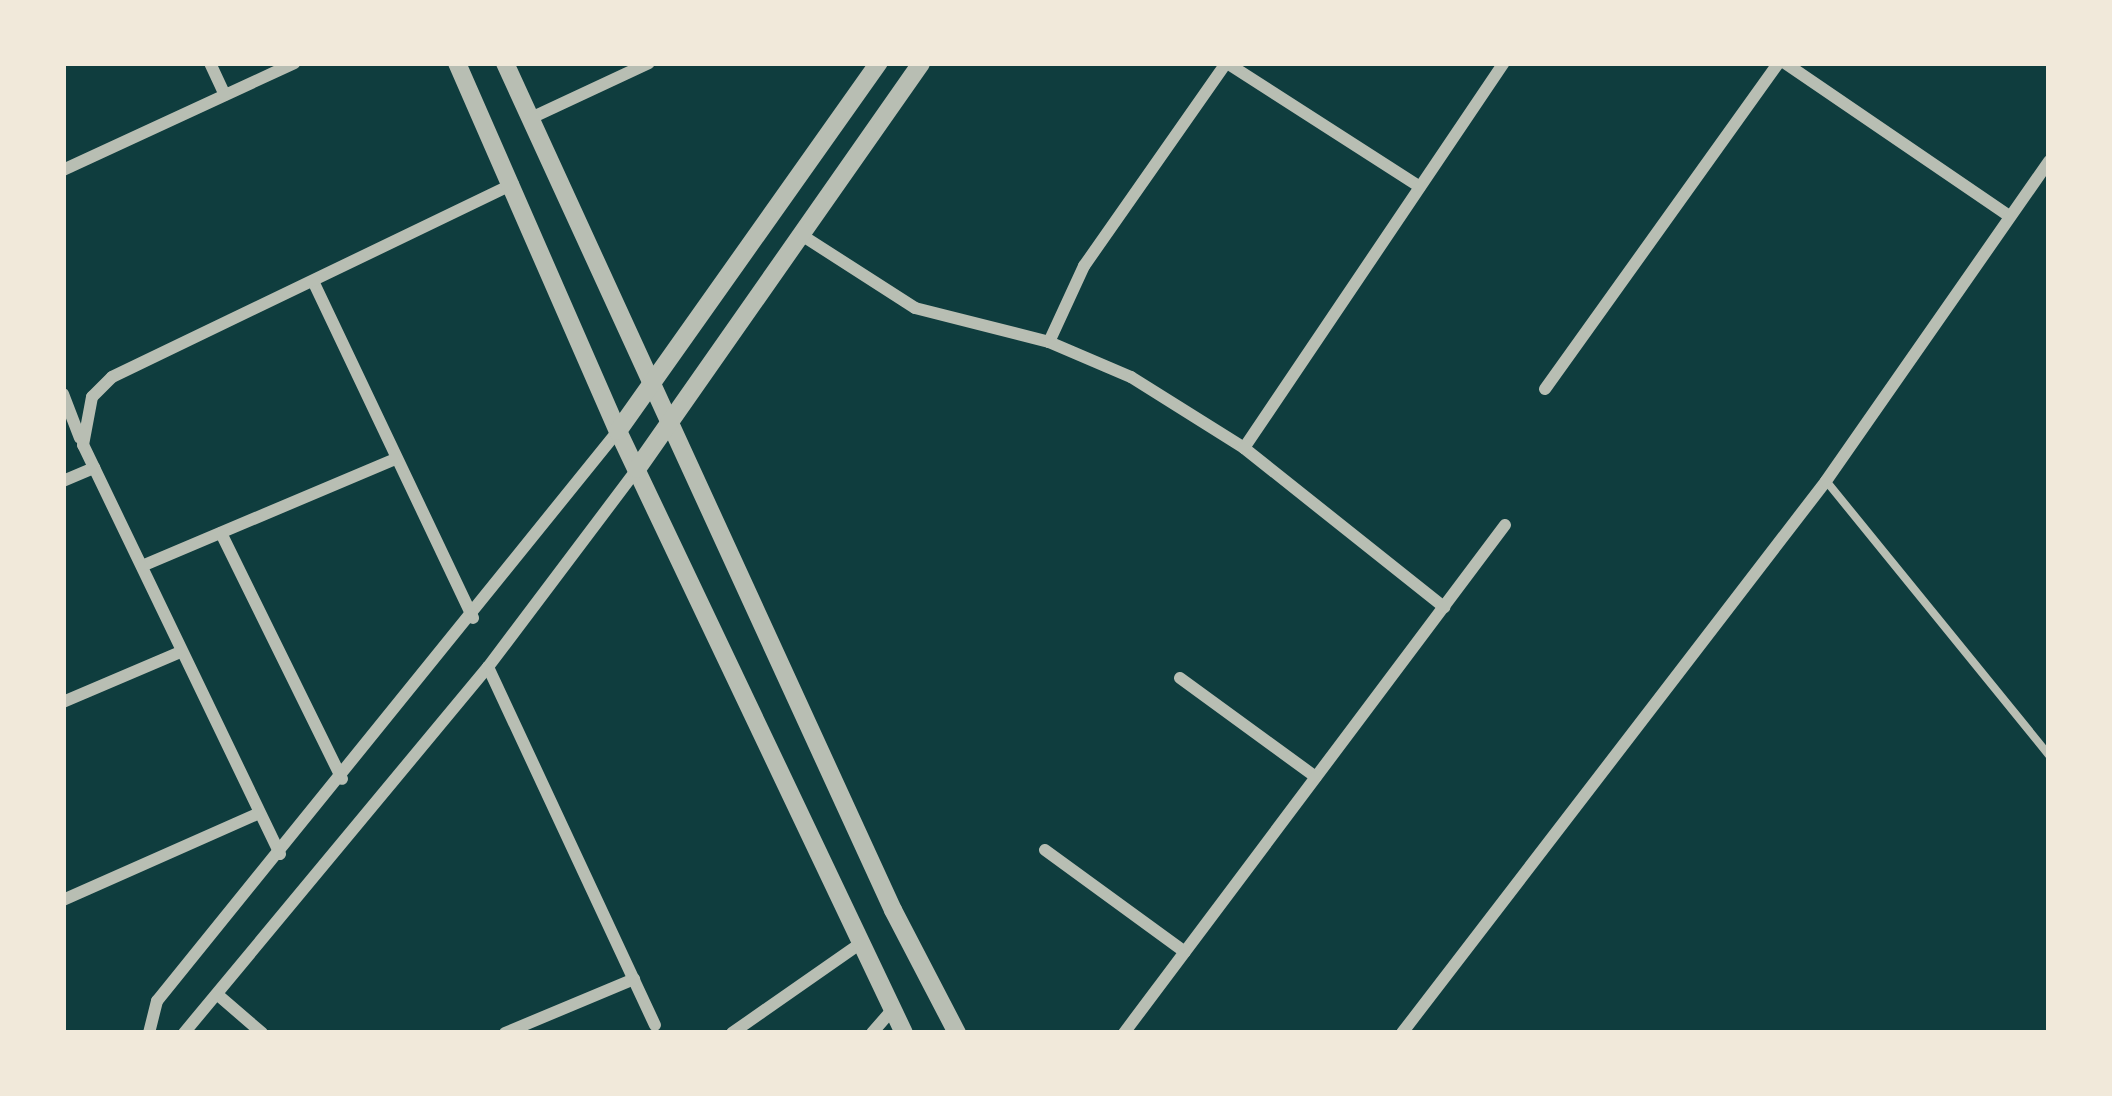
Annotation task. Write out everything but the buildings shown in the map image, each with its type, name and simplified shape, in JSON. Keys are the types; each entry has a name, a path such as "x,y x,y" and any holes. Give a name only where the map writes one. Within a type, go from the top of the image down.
{"street":[{"path":"210,63 225,95"},
{"path":"63,170 295,63"},
{"path":"458,63 618,430 858,945 904,1033"},
{"path":"505,63 957,1033"},
{"path":"531,118 649,63"},
{"path":"149,1033 157,1001 473,618 618,430 879,63"},
{"path":"184,1033 488,667 637,469 921,63"},
{"path":"1049,342 1084,266 1226,63 1420,188"},
{"path":"1244,448 1504,63"},
{"path":"1545,389 1781,63 2008,216"},
{"path":"1402,1033 1826,481 2049,161"},
{"path":"83,445 92,397 112,376 513,184"},
{"path":"803,236 915,308 1049,342 1131,377 1244,448 1444,607"},
{"path":"313,281 473,618"},
{"path":"63,394 180,652 280,854"},
{"path":"142,566 395,459"},
{"path":"63,482 94,468"},
{"path":"1124,1033 1505,525"},
{"path":"221,533 342,778"},
{"path":"63,702 180,652"},
{"path":"488,667 655,1025"},
{"path":"1180,679 1316,777"},
{"path":"63,900 259,813"},
{"path":"1045,850 1185,952"},
{"path":"731,1033 858,945"},
{"path":"505,1033 634,980"},
{"path":"218,995 262,1033"},
{"path":"872,1033 890,1012"}],"lane":[{"path":"1826,481 2049,754"}]}
